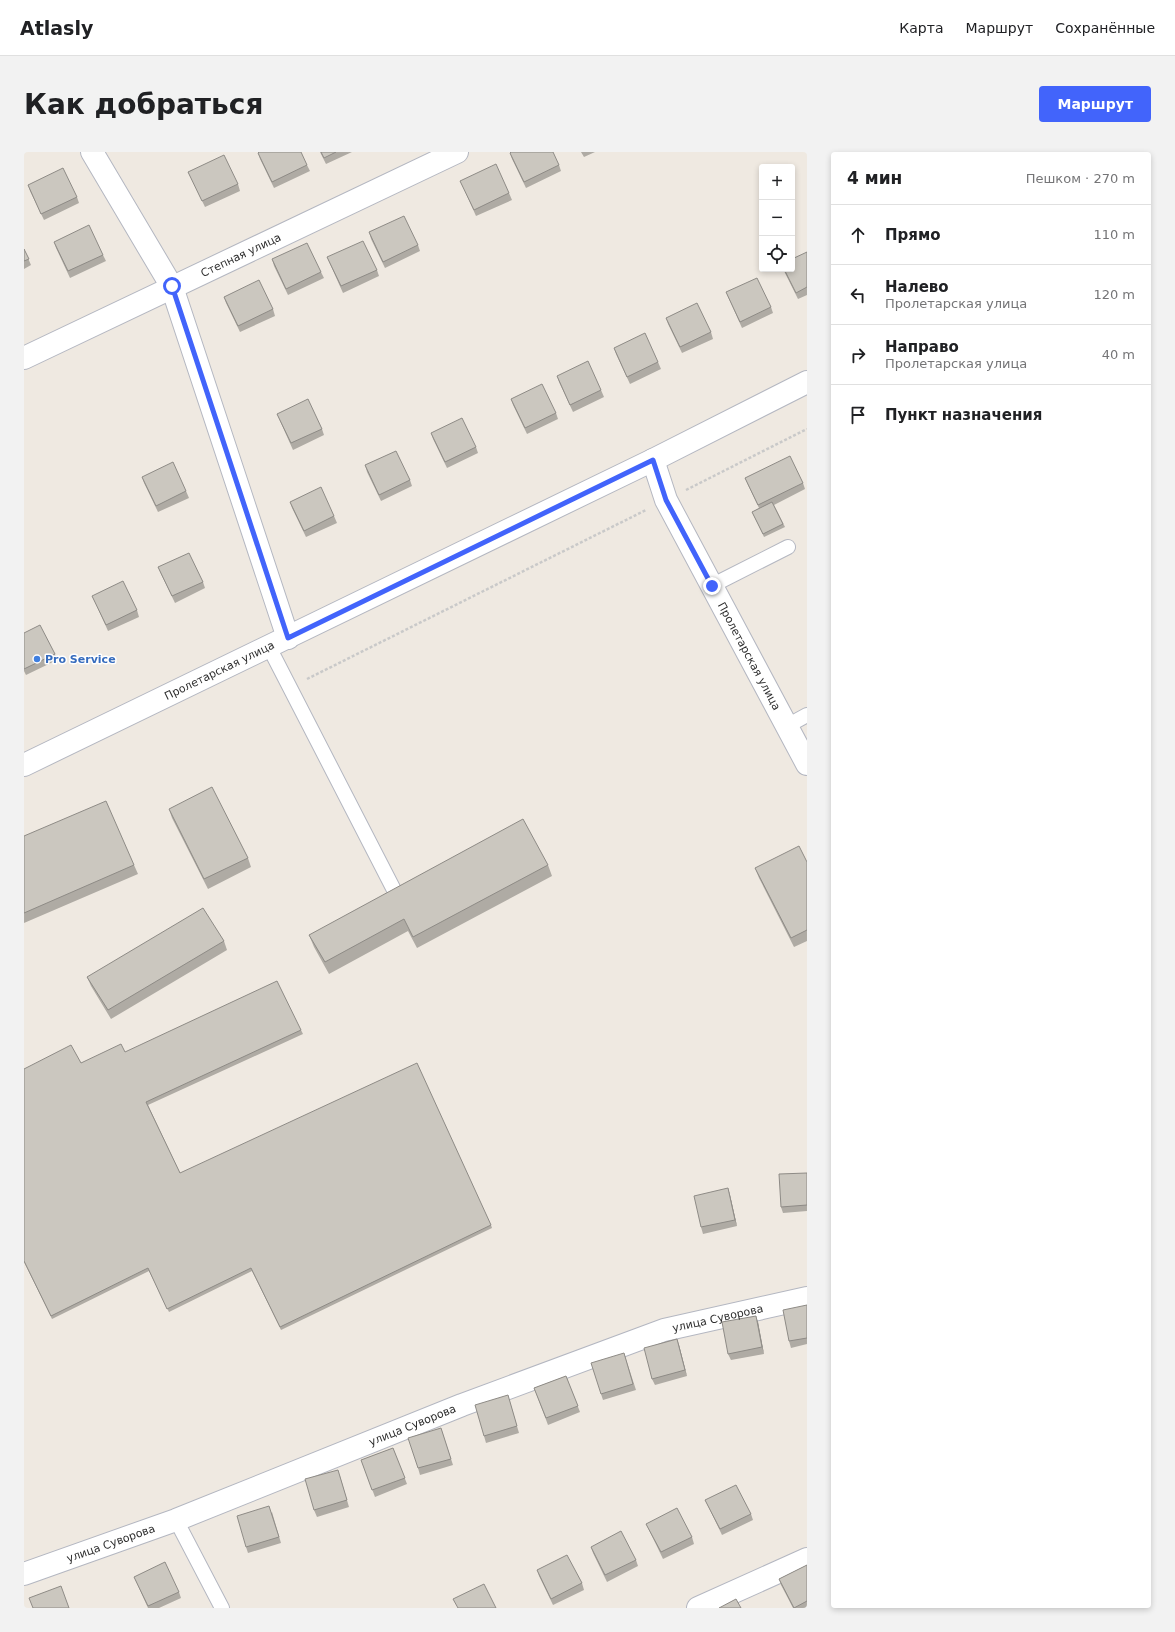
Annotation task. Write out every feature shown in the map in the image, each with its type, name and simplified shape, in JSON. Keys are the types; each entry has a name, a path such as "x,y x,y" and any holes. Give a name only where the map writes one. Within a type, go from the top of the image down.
{"street":[{"path":"92,152 172,286 279,643"},
{"name":"Степная улица","path":"24,358 172,286 457,152"},
{"name":"Пролетарская улица","path":"24,765 279,643 653,460 807,382"},
{"name":"Пролетарская улица","path":"653,460 666,500 807,764"},
{"name":"улица Суворова","path":"24,1574 176,1520 462,1405 664,1330 807,1298"},
{"path":"698,1608 807,1559"}],"lane":[{"path":"712,586 788,547"},
{"path":"279,643 290,688 393,888"},
{"path":"787,726 807,715"},
{"path":"176,1520 222,1608"}],"path":[{"path":"290,688 807,429"}],"building":[{"path":"301,152 307,165 272,182 258,153"},
{"path":"321,152 336,152 324,158"},
{"path":"553,152 559,165 524,182 510,153"},
{"path":"224,155 238,184 202,201 188,172"},
{"path":"496,164 509,193 474,210 460,181"},
{"path":"63,168 77,197 41,214 28,185"},
{"path":"404,216 418,245 383,262 369,232"},
{"path":"89,225 103,255 68,271 54,242"},
{"path":"363,241 377,270 341,286 327,257"},
{"path":"307,243 321,272 286,289 272,259"},
{"path":"24,249 29,259 24,261"},
{"path":"807,252 807,287 796,293 786,272 795,272 795,258"},
{"path":"757,278 771,307 740,322 726,292"},
{"path":"259,280 273,309 238,326 224,297"},
{"path":"697,303 711,332 680,347 666,318"},
{"path":"645,333 658,362 627,377 614,348"},
{"path":"588,361 601,390 570,405 557,376"},
{"path":"542,384 556,413 525,428 511,399"},
{"path":"308,399 322,429 291,443 277,414"},
{"path":"462,418 476,447 445,462 431,433"},
{"path":"396,451 410,480 379,495 365,465"},
{"path":"790,456 803,483 758,505 745,478"},
{"path":"173,462 186,491 156,506 142,477"},
{"path":"321,487 334,516 304,531 290,502"},
{"path":"772,502 783,524 763,534 752,512"},
{"path":"189,553 203,582 172,596 158,567"},
{"path":"123,581 137,610 106,625 92,596"},
{"path":"40,625 55,654 24,669 24,633"},
{"path":"212,787 248,858 204,879 169,809"},
{"path":"106,801 134,865 24,913 24,836"},
{"path":"523,819 548,865 413,937 404,919 325,962 309,935"},
{"path":"799,846 807,862 807,930 791,938 755,868"},
{"path":"203,908 224,941 108,1010 87,977"},
{"path":"277,981 301,1030 146,1102 180,1173 417,1063 491,1225 280,1327 251,1268 167,1309 148,1268 51,1316 24,1261 24,1069 71,1045 81,1063 121,1044 125,1052"},
{"path":"807,1173 807,1205 781,1207 779,1174"},
{"path":"728,1188 735,1220 701,1227 694,1196"},
{"path":"807,1305 807,1338 789,1341 783,1310"},
{"path":"756,1316 762,1347 728,1354 722,1322"},
{"path":"677,1339 685,1370 652,1379 644,1348"},
{"path":"624,1353 633,1384 601,1394 591,1363"},
{"path":"566,1376 578,1406 546,1418 534,1388"},
{"path":"508,1395 517,1426 484,1436 475,1405"},
{"path":"441,1428 451,1459 418,1468 408,1438"},
{"path":"393,1448 405,1478 372,1490 361,1460"},
{"path":"338,1470 347,1500 314,1510 305,1479"},
{"path":"736,1485 751,1514 720,1529 705,1500"},
{"path":"269,1506 279,1537 246,1547 237,1516"},
{"path":"677,1508 692,1537 661,1552 646,1524"},
{"path":"621,1531 636,1560 605,1575 591,1547"},
{"path":"567,1555 582,1583 551,1599 537,1570"},
{"path":"165,1562 179,1592 148,1606 134,1577"},
{"path":"807,1565 807,1601 794,1608 779,1579"},
{"path":"484,1584 496,1608 458,1608 453,1599"},
{"path":"61,1586 69,1608 33,1608 29,1598"},
{"path":"736,1599 741,1608 719,1608"}],"place":[{"name":"Pro Service","path":"37,659"}],"route":[{"path":"172,286 288,638 653,460 666,500 712,586"}]}
